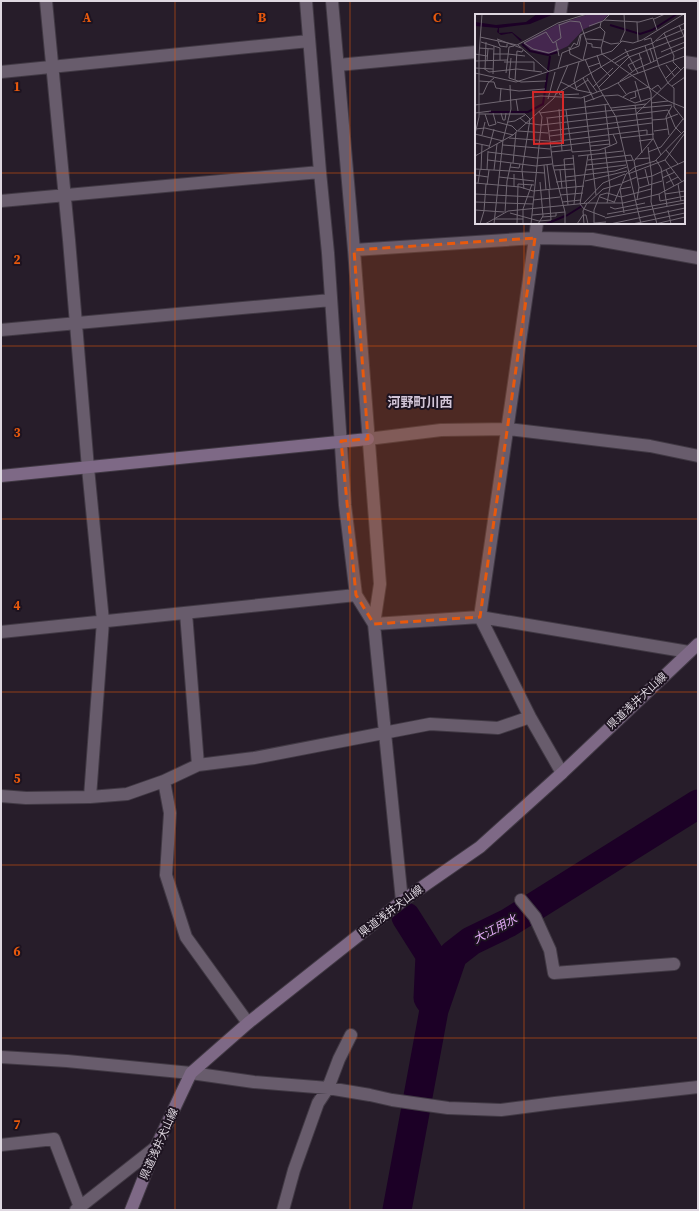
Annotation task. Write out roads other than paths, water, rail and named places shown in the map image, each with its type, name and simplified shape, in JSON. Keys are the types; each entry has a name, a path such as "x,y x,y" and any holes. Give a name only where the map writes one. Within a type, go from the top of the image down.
{"main road":[{"path":"1,476 368,439"},
{"name":"県道浅井犬山線","path":"131,1210 156,1147 191,1073 248,1023 402,902 480,847 562,773 694,648"}],"street":[{"path":"46,1 103,621 90,797"},
{"path":"306,1 328,252 345,505 356,595 374,624"},
{"path":"332,1 354,250 380,584 374,624 402,902"},
{"path":"560,14 562,1"},
{"path":"1,72 309,41"},
{"path":"338,65 475,52"},
{"path":"685,62 698,64"},
{"path":"1,201 320,172"},
{"path":"537,224 480,617 530,717 562,773"},
{"path":"354,250 535,238 592,239 698,258"},
{"path":"1,330 331,300"},
{"path":"368,439 440,430 508,429 650,446 698,456"},
{"path":"1,632 356,595"},
{"path":"186,613 198,765"},
{"path":"374,624 480,617 694,648"},
{"path":"1,796 26,798 90,797 127,794 164,781 198,765 254,758 430,724 498,728 530,717"},
{"path":"164,781 170,813 166,875 186,937 248,1023"},
{"path":"523,903 534,916 550,950 554,973 674,964"},
{"path":"283,1210 294,1170 318,1103 328,1088 339,1059 351,1035"},
{"path":"1,1057 67,1061 191,1073 254,1082 328,1088 448,1108 501,1110 698,1087"},
{"path":"1,1145 54,1139 78,1209 156,1147"}],"waterway":[{"name":"大江用水","path":"397,1210 434,1010 453,955 471,941 508,923 698,804"},
{"path":"406,917 430,955 428,998 430,1001"}],"district":[{"name":"河野町川西","path":"420,402"}]}
